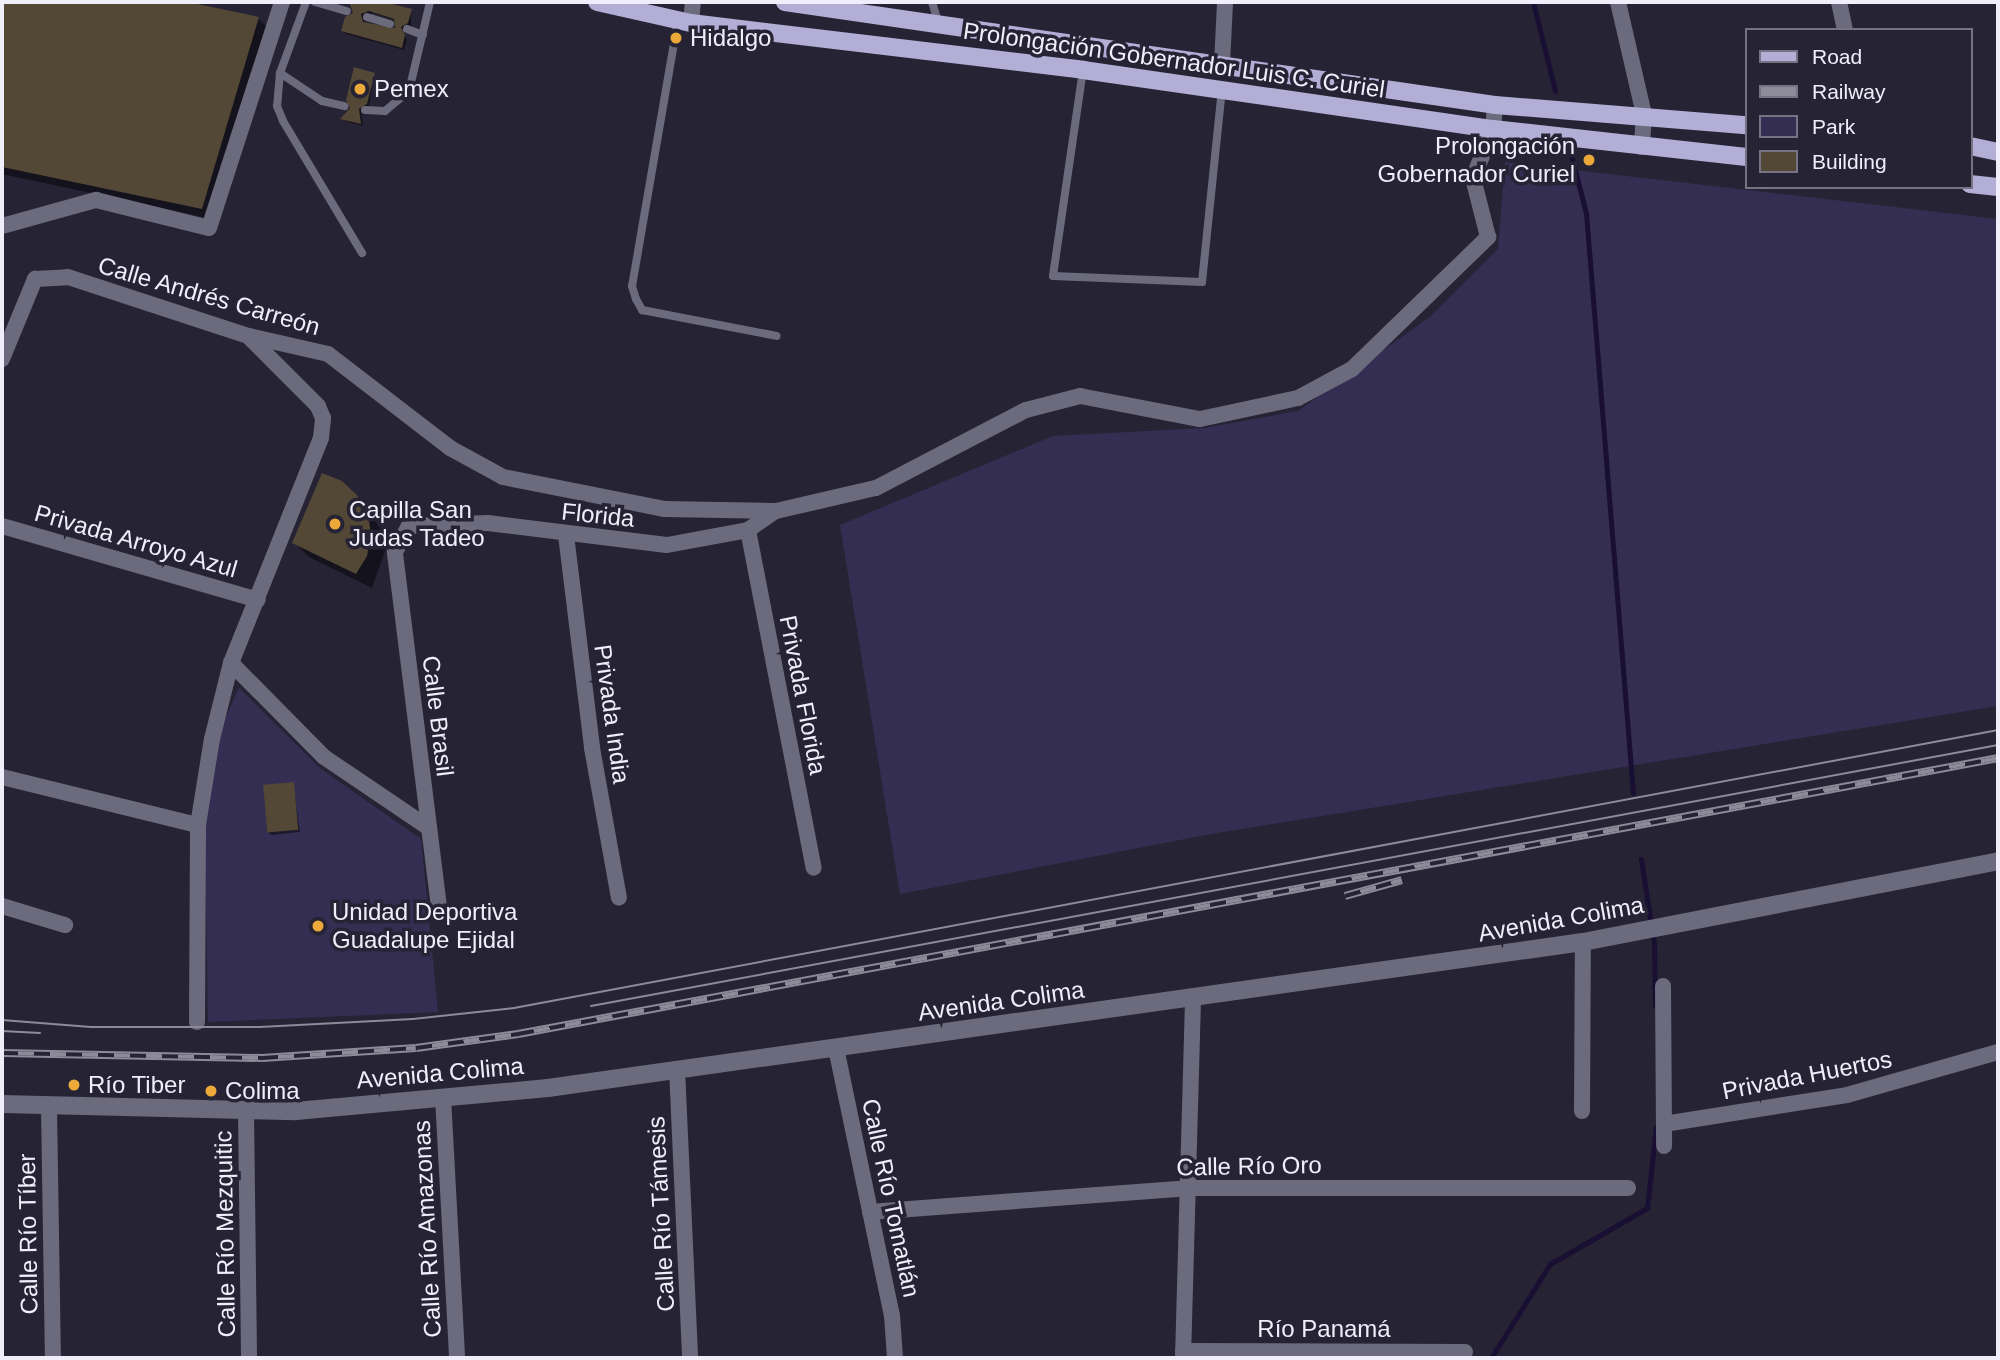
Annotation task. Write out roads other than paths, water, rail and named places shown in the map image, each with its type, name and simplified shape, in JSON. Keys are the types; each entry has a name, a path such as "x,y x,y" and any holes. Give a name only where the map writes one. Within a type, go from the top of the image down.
{"main road":[{"name":"Prolongación Gobernador Luis C. Curiel","path":"597,2 685,22 1083,70 1493,129 1744,157"},
{"name":"Prolongación Gobernador Luis C. Curiel","path":"785,2 1495,104 1744,125"},
{"path":"1972,146 1998,152"},
{"path":"1972,184 1998,187"}],"street":[{"path":"2,226 96,200 209,228 282,2"},
{"path":"685,22 693,2"},
{"path":"1222,64 1225,2"},
{"path":"1618,2 1644,115 1642,147"},
{"path":"1839,2 1845,28"},
{"name":"Calle Andrés Carreón","path":"2,359 35,279 68,277 249,336 328,354 450,448 503,477 663,509 776,511 876,488 1026,410 1080,396 1200,419 1298,398 1352,369 1475,254 1488,237 1473,178 1493,129 1495,104"},
{"path":"197,1022 198,825 231,663 321,438 323,418 318,406 249,336"},
{"name":"Florida","path":"409,526 488,523 566,536 667,545 748,530 776,511"},
{"name":"Privada Arroyo Azul","path":"2,526 258,600"},
{"name":"Calle Brasil","path":"409,526 395,552 440,915"},
{"name":"Privada Florida","path":"748,530 814,868"},
{"name":"Privada India","path":"566,536 592,748 619,898"},
{"path":"231,663 324,757 429,828"},
{"path":"2,777 198,825"},
{"name":"Avenida Colima","path":"2,1104 49,1108 296,1111 548,1088 1193,1000 1583,942 1998,861"},
{"path":"2,906 65,925"},
{"path":"1582,1111 1583,942"},
{"path":"1663,986 1664,1146"},
{"path":"1183,1355 1193,1000"},
{"name":"Calle Río Tomatlán","path":"836,1048 892,1315 895,1358"},
{"name":"Privada Huertos","path":"1664,1124 1847,1095 1998,1052"},
{"name":"Calle Río Támesis","path":"677,1069 690,1358"},
{"name":"Calle Río Amazonas","path":"443,1097 457,1358"},
{"name":"Calle Río Tíber","path":"49,1108 53,1358"},
{"name":"Calle Río Mezquitic","path":"246,1110 249,1358"},
{"name":"Calle Río Oro","path":"870,1212 1187,1188 1628,1188"},
{"name":"Río Panamá","path":"1183,1355 1465,1352"}],"lane":[{"path":"306,2 280,73 277,106 283,121 362,253"},
{"path":"314,2 347,11"},
{"path":"365,110 385,111 409,90 430,2"},
{"path":"932,2 939,26"},
{"path":"367,17 390,24"},
{"path":"685,22 632,286 642,310 777,337"},
{"path":"407,29 423,35"},
{"path":"1083,70 1053,276 1202,282 1222,90"},
{"path":"280,73 322,101 344,106"}],"waterway":[{"path":"1533,2 1555,91"},
{"path":"1571,155 1586,213 1633,793"},
{"path":"1641,859 1654,944 1655,1005"},
{"path":"1491,1358 1550,1264 1647,1208 1656,1127"}],"tram line":[{"path":"2,1020 91,1027 260,1027 413,1019 514,1008 1998,730"},
{"path":"591,1006 1998,745"},
{"path":"2,1031 40,1033"}],"railway":[{"path":"2,1053 262,1058 416,1048 518,1034 1998,758"},
{"path":"1345,896 1402,880"}],"place":[{"name":"Hidalgo","path":"676,38"},
{"name":"Pemex","path":"360,89"},
{"name":"Prolongación Gobernador Curiel","path":"1589,160"},
{"name":"Capilla San Judas Tadeo","path":"335,524"},
{"name":"Unidad Deportiva Guadalupe Ejidal","path":"318,926"},
{"name":"Río Tiber","path":"74,1085"},
{"name":"Colima","path":"211,1091"}]}
